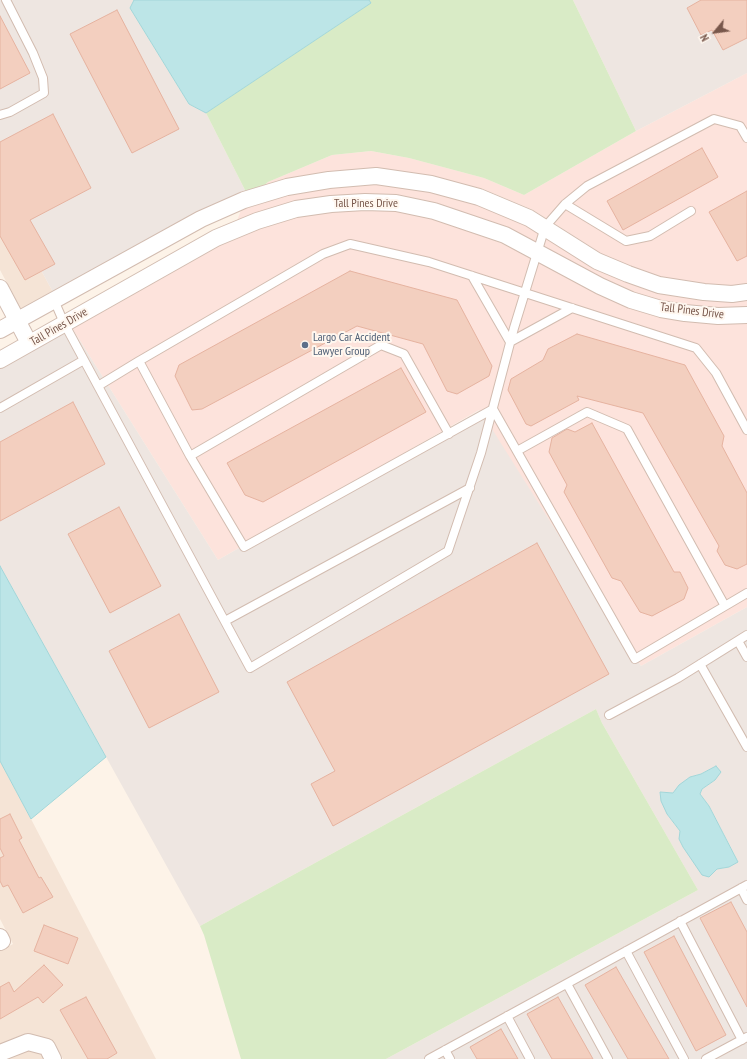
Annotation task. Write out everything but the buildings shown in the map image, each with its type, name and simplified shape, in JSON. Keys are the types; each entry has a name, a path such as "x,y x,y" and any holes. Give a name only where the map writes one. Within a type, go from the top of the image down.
{"street":[{"name":"Tall Pines Drive","path":"0,330 201,219 244,200 287,187 329,180 376,176 430,184 479,197 529,218 597,261 659,285 704,292 732,294 747,292"},
{"name":"Tall Pines Drive","path":"0,360 216,238 257,220 296,209 365,202 396,203 434,211 506,235 600,286 631,300 661,309 718,316 747,315"},
{"path":"0,288 29,343"},
{"path":"0,1053 28,1042 47,1047 54,1059"}],"lane":[{"path":"0,115 10,112 44,93 43,78 34,53 6,0"},
{"path":"54,300 64,323 250,668 448,551 482,454 510,342 536,252 545,227 565,204 587,186 714,119 740,126 747,138"},
{"path":"565,204 626,241 650,236 690,211"},
{"path":"98,386 323,254 350,244 429,262 696,348 716,373 747,430"},
{"path":"472,276 510,342"},
{"path":"510,342 572,308"},
{"path":"190,456 380,345 404,354 449,434"},
{"path":"0,408 84,360"},
{"path":"139,361 190,456 244,547 493,409"},
{"path":"493,409 635,659 747,593"},
{"path":"517,451 587,412 627,428 726,606"},
{"path":"225,621 470,488"},
{"path":"609,715 678,678 747,635"},
{"path":"738,641 747,657"},
{"path":"700,664 747,747"},
{"path":"429,1059 744,886 747,900"},
{"path":"680,921 744,1038 706,1059"},
{"path":"626,951 684,1059"},
{"path":"567,984 608,1059"},
{"path":"507,1016 530,1059"},
{"path":"445,1050 450,1059"}],"shaded area":[{"path":"0,0 134,0 130,8 189,104 206,113 246,192 53,292 0,196"},
{"path":"573,0 747,0 747,73 636,131"},
{"path":"747,73 747,284 733,286 706,284 662,277 632,267 602,254 533,210 483,189 433,177 376,169 329,172 286,179 262,187 268,182 332,155 371,151 409,158 484,178 524,195 636,131"},
{"path":"375,184 428,192 476,204 525,224 592,267 625,282 657,293 702,300 747,300 747,308 719,308 664,302 634,292 605,279 509,228 437,203 399,195 366,194 331,196 296,201 237,221 241,210 288,194 330,187"},
{"path":"0,196 53,292 21,309 0,270"},
{"path":"331,211 394,211 431,218 501,243 596,293 627,307 658,317 716,323 747,323 747,607 641,666 479,410 218,560 72,328 219,245 259,228 298,217"},
{"path":"72,328 218,560 480,410 641,666 747,607 747,1059 386,1059 698,890 602,723 596,709 200,926 0,566 0,368","holes":["716,766 715,780 702,789 700,794 709,806 738,861 729,867 717,869 692,858 683,847 679,839 680,831 669,817 660,792 673,793 690,777 701,774"]},
{"path":"0,761 156,1059 63,1059 55,1043 31,1034 0,1045 0,951 13,944 0,919"},
{"path":"27,1050 41,1054 44,1059 5,1059"}],"green space":[{"path":"369,0 573,0 636,131 524,195 484,178 409,158 371,151 332,155 268,182 262,187 246,192 206,113 371,3"},
{"path":"596,709 602,723 698,890 386,1059 241,1059 200,926"}],"water":[{"path":"134,0 369,0 371,3 206,113 189,104 130,8"},
{"path":"0,566 106,757 31,819 0,761"},
{"path":"716,766 721,772 715,780 702,789 700,794 709,806 738,862 729,867 717,869 709,877 702,875 683,847 679,839 680,831 667,814 661,801 660,792 673,793 679,785 690,777 701,774"}],"place":[{"name":"Largo Car Accident Lawyer Group","path":"305,345"}]}
